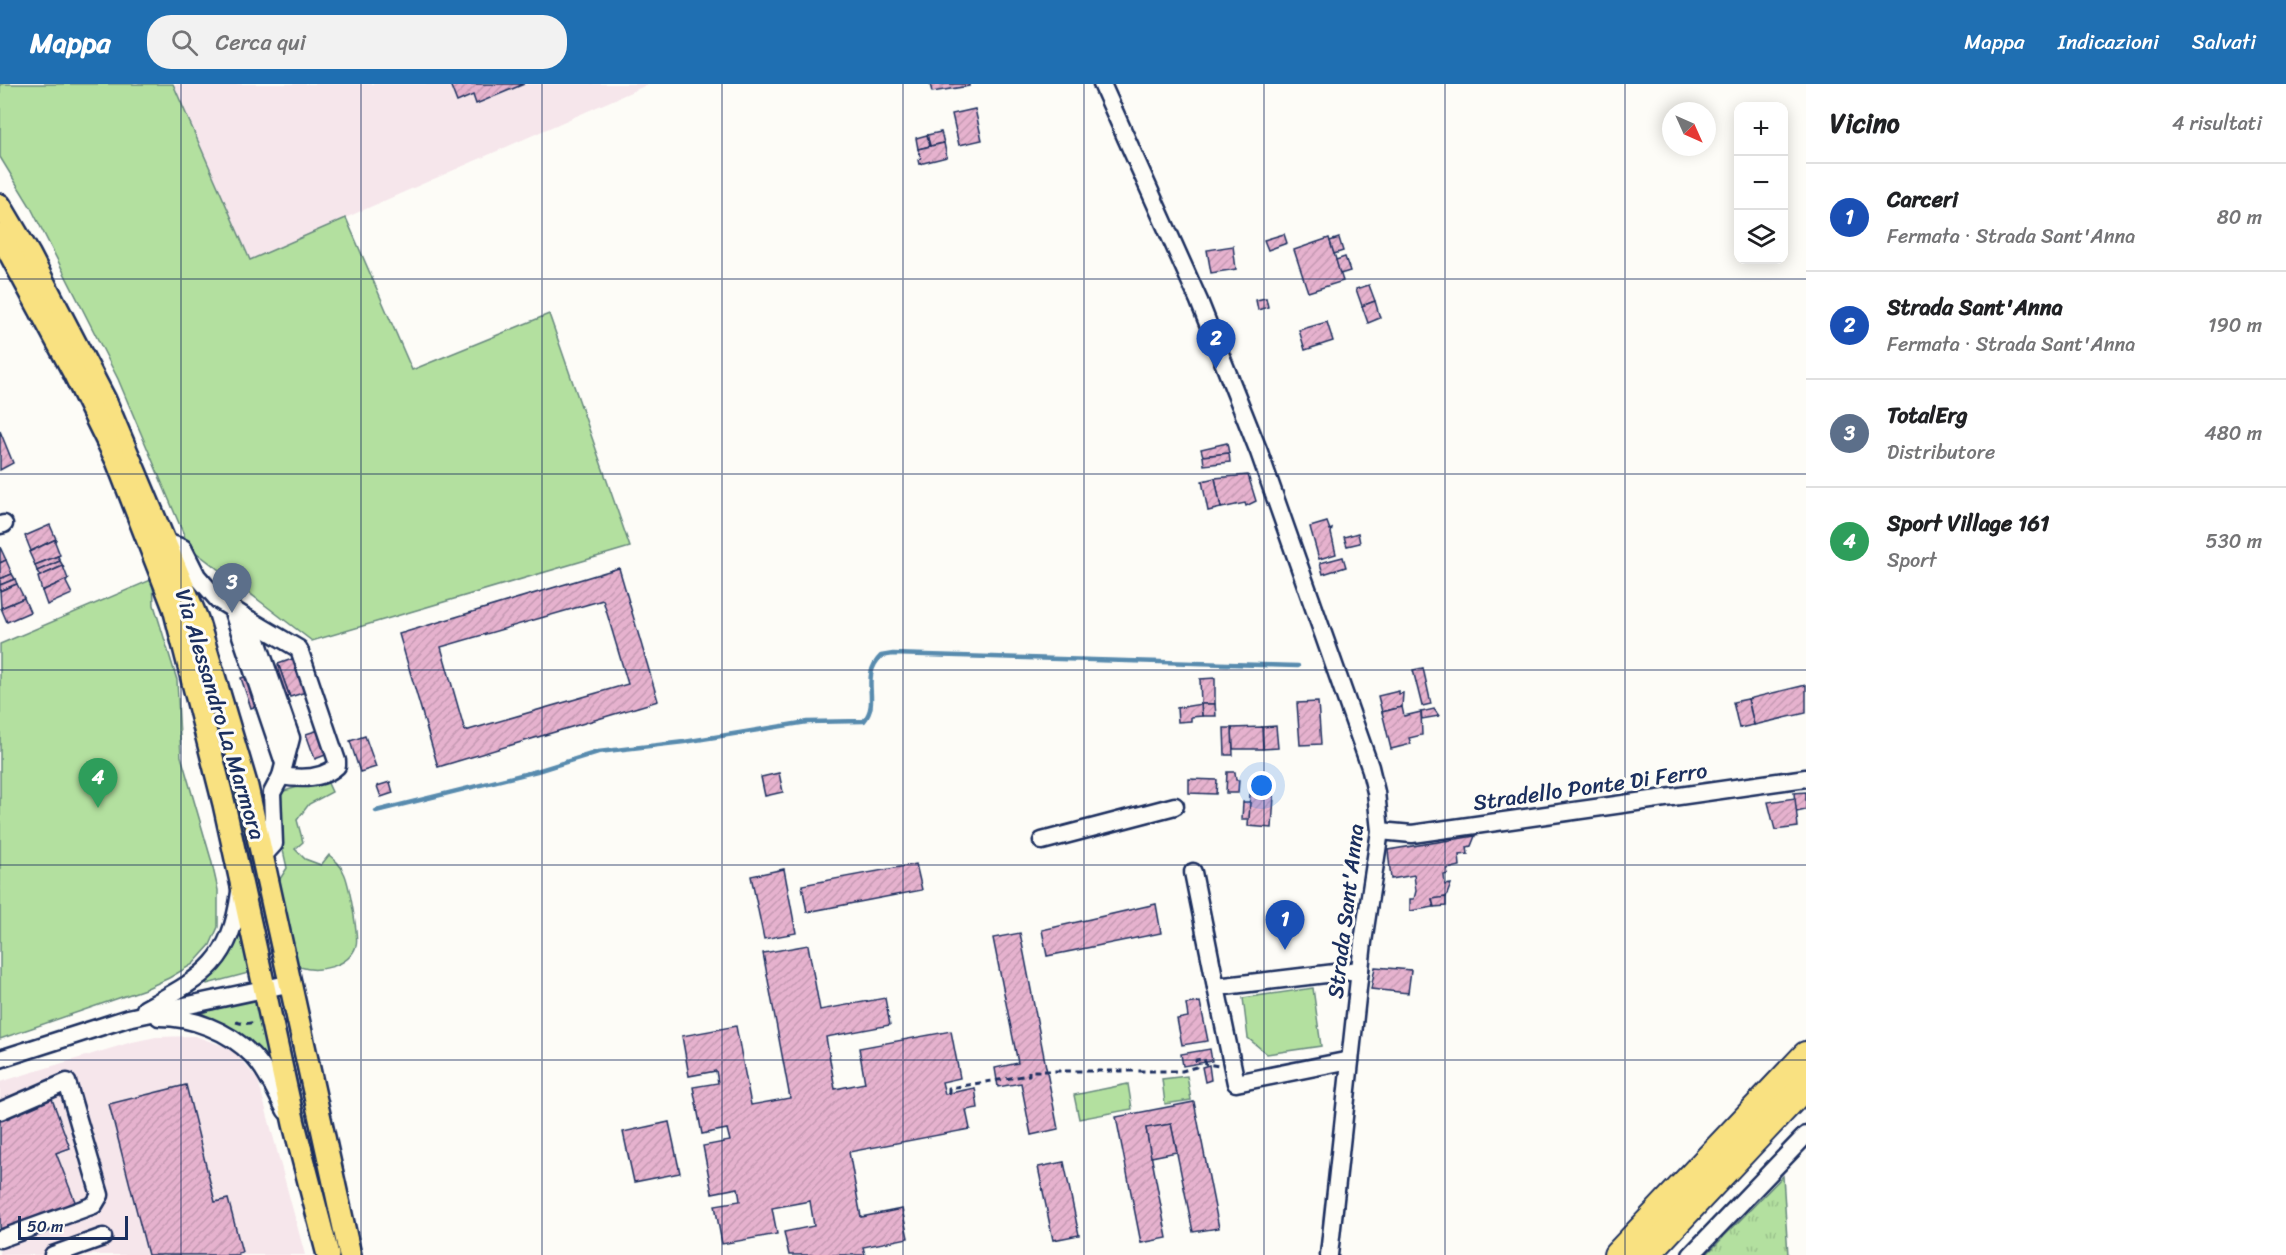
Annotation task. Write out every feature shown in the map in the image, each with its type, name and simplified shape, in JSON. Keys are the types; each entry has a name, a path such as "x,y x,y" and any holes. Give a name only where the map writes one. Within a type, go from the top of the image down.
{"highway":[{"path":"1617,1255 1806,1055"},
{"path":"1646,1255 1806,1085"}],"main road":[{"name":"Via Alessandro La Marmora","path":"0,205 101,391 197,619 248,787 350,1255"},
{"name":"Via Alessandro La Marmora","path":"0,235 73,371 117,461 154,550 180,629 224,804 294,1124 327,1255"}],"street":[{"name":"Strada Sant'Anna","path":"1102,84 1199,301 1259,452 1370,767 1376,792 1380,831 1360,970 1329,1255"},
{"path":"166,542 183,548 197,576 218,600 298,650 337,761 337,766 333,770 302,780 282,769 232,609"},
{"path":"250,620 291,738 272,793 274,844 264,855"},
{"name":"Stradello Ponte Di Ferro","path":"1380,831 1412,834 1806,778"},
{"path":"1042,840 1175,806"},
{"path":"1193,872 1236,1083 1350,1060"},
{"path":"128,1018 200,977 212,966 230,935 241,887"},
{"path":"1216,987 1360,970"},
{"path":"0,1059 128,1018 292,983"},
{"path":"128,1018 174,1017 231,1036 254,1056 294,1124"},
{"path":"0,1111 68,1083 100,1195 94,1205 0,1239"},
{"path":"1692,1255 1806,1136"},
{"path":"53,1255 103,1237"}],"path":[{"path":"234,1022 244,1024 271,1019"},
{"path":"949,1093 949,1088 1029,1075 1029,1071 1182,1071 1196,1067 1196,1060 1204,1059 1205,1062"}],"shaded area":[{"path":"173,84 649,84 250,260"},
{"path":"195,1036 232,1049 258,1080 305,1255 0,1255 0,1082 132,1042 156,1037"}],"green space":[{"path":"0,84 173,84 250,260 346,218 412,370 549,314 630,547 312,641 189,547 118,379 30,206 0,157"},
{"path":"153,579 154,605 177,680 181,756 218,890 218,927 210,945 193,964 169,978 145,989 0,1039 0,644"},
{"path":"202,663 230,751 273,958 244,836 228,787 197,665"},
{"path":"326,779 332,792 309,804 297,820 303,842 295,849 305,859 321,865 329,855 341,868 351,898 357,941 352,953 340,963 324,969 307,969 300,967 294,957 278,882 287,868 280,837 277,793"},
{"path":"240,923 252,972 207,984 205,982 225,959"},
{"path":"1313,988 1321,1046 1267,1054 1248,1038 1243,998"},
{"path":"256,998 271,1067 223,1025 201,1013"},
{"path":"284,1023 310,1138 329,1195 341,1255 334,1255 281,1024"},
{"path":"1187,1076 1191,1100 1165,1104 1162,1079"},
{"path":"1128,1084 1132,1109 1079,1119 1074,1095"},
{"path":"1783,1176 1788,1255 1706,1255"}],"building":[{"path":"450,84 524,84 476,104 473,95 457,102"},
{"path":"930,84 969,84 969,86 932,92"},
{"path":"975,109 982,140 959,145 952,114"},
{"path":"941,132 944,143 930,146 927,135"},
{"path":"927,135 930,146 918,149 916,138"},
{"path":"944,143 947,157 919,164 918,160 921,159 918,149"},
{"path":"1284,234 1287,243 1268,250 1264,240"},
{"path":"1329,238 1343,281 1308,292 1294,250"},
{"path":"1339,238 1343,251 1334,254 1330,241"},
{"path":"1233,246 1236,269 1211,273 1207,250"},
{"path":"1345,257 1350,271 1340,274 1336,260"},
{"path":"1369,285 1375,301 1362,306 1356,289"},
{"path":"1266,298 1268,307 1258,310 1256,300"},
{"path":"1375,301 1380,318 1368,323 1362,306"},
{"path":"1327,322 1333,341 1305,350 1299,330"},
{"path":"0,431 13,463 0,470"},
{"path":"1227,443 1229,453 1203,456 1201,449"},
{"path":"1229,453 1230,462 1204,465 1203,456"},
{"path":"1248,475 1256,501 1246,506 1245,503 1221,508 1215,478"},
{"path":"1215,478 1221,508 1208,511 1202,481"},
{"path":"1327,522 1330,530 1332,529 1336,554 1319,559 1310,527"},
{"path":"50,525 56,539 31,551 25,536"},
{"path":"1358,533 1360,543 1347,546 1344,537"},
{"path":"56,539 60,555 35,565 29,552"},
{"path":"0,547 6,560 0,563"},
{"path":"58,556 60,561 37,571 35,565"},
{"path":"1343,557 1346,567 1323,574 1320,563"},
{"path":"6,560 12,574 0,579 0,563"},
{"path":"60,561 63,566 40,576 37,571"},
{"path":"63,566 68,579 42,591 38,577"},
{"path":"619,568 658,701 438,767 399,634","holes":["603,600 628,684 465,731 441,647"]},
{"path":"12,574 15,579 0,585 0,579"},
{"path":"15,579 17,584 0,591 0,585"},
{"path":"68,579 66,582 72,594 47,605 42,591"},
{"path":"17,584 24,598 1,608 0,591"},
{"path":"24,598 30,612 7,622 1,608"},
{"path":"295,658 306,692 290,697 278,664"},
{"path":"279,666 289,695 251,708 241,678"},
{"path":"1423,668 1431,704 1422,706 1413,670"},
{"path":"1215,678 1215,704 1201,704 1200,679"},
{"path":"1806,685 1806,713 1754,725 1748,699"},
{"path":"1399,691 1399,694 1403,693 1402,707 1382,712 1378,696"},
{"path":"1748,699 1754,725 1739,728 1733,702"},
{"path":"1318,702 1321,744 1300,745 1297,703"},
{"path":"1201,704 1215,704 1216,716 1202,716"},
{"path":"1201,704 1202,716 1191,717 1191,721 1178,722 1177,708"},
{"path":"1402,707 1404,716 1421,712 1422,735 1409,738 1411,744 1391,749 1382,712"},
{"path":"1434,709 1439,716 1422,719 1421,712"},
{"path":"1276,726 1278,748 1263,749 1262,727"},
{"path":"1262,727 1263,749 1233,749 1232,728"},
{"path":"1224,728 1232,728 1233,755 1225,755"},
{"path":"319,730 328,754 315,759 306,734"},
{"path":"365,736 376,767 360,772 350,741"},
{"path":"1227,772 1235,772 1236,780 1239,780 1238,793 1226,793"},
{"path":"779,773 783,792 765,796 761,777"},
{"path":"1189,779 1217,780 1216,794 1189,793"},
{"path":"390,782 393,793 381,797 377,786"},
{"path":"1806,792 1806,810 1796,812 1794,793"},
{"path":"1250,794 1274,796 1272,828 1248,826"},
{"path":"1795,798 1798,827 1775,830 1768,802"},
{"path":"1243,802 1250,802 1249,819 1242,819"},
{"path":"1475,836 1471,846 1467,847 1468,854 1459,855 1460,866 1447,869 1448,874 1444,875 1445,885 1451,884 1446,897 1432,899 1434,907 1410,911 1410,899 1414,899 1416,891 1414,875 1391,879 1388,850"},
{"path":"916,864 922,890 807,912 802,885"},
{"path":"784,869 796,933 764,939 751,876"},
{"path":"1446,897 1446,906 1434,907 1432,899"},
{"path":"1156,904 1161,933 1047,956 1042,930"},
{"path":"1020,933 1058,1129 1031,1135 1021,1083 998,1087 995,1068 1018,1063 993,938"},
{"path":"808,945 820,1010 885,998 890,1025 826,1037 835,1089 865,1083 859,1048 951,1031 960,1078 942,1082 945,1094 975,1088 978,1108 966,1110 970,1129 849,1152 861,1217 902,1209 908,1238 863,1247 865,1255 789,1255 784,1232 814,1226 810,1201 772,1208 777,1234 722,1244 715,1205 740,1201 738,1188 712,1193 703,1146 730,1141 727,1129 702,1134 693,1087 718,1083 716,1071 689,1076 682,1036 736,1026 751,1105 790,1098 763,953"},
{"path":"1375,967 1411,970 1408,993 1371,989"},
{"path":"1200,1002 1208,1041 1182,1045 1177,1019 1188,1017 1186,1004"},
{"path":"1210,1049 1212,1061 1183,1066 1181,1054"},
{"path":"1209,1065 1211,1080 1205,1082 1202,1067"},
{"path":"186,1085 215,1202 228,1199 242,1252 238,1253 239,1255 148,1255 109,1104"},
{"path":"52,1099 70,1148 56,1153 76,1204 0,1232 0,1117"},
{"path":"1194,1102 1219,1228 1193,1232 1171,1124 1146,1128 1167,1238 1141,1243 1116,1117"},
{"path":"669,1122 680,1173 634,1182 623,1132"},
{"path":"1171,1124 1177,1152 1151,1157 1146,1128"},
{"path":"1064,1162 1079,1235 1053,1240 1038,1167"}],"waterway":[{"path":"376,811 537,771 598,752 684,742 807,722 864,721 871,705 871,672 881,656 893,654 1298,666"}],"place":[{"name":"Strada Sant'Anna","path":"1216,369"},
{"name":"TotalErg","path":"232,613"},
{"name":"Sport Village 161","path":"98,808"},
{"name":"Carceri","path":"1285,950"}]}
